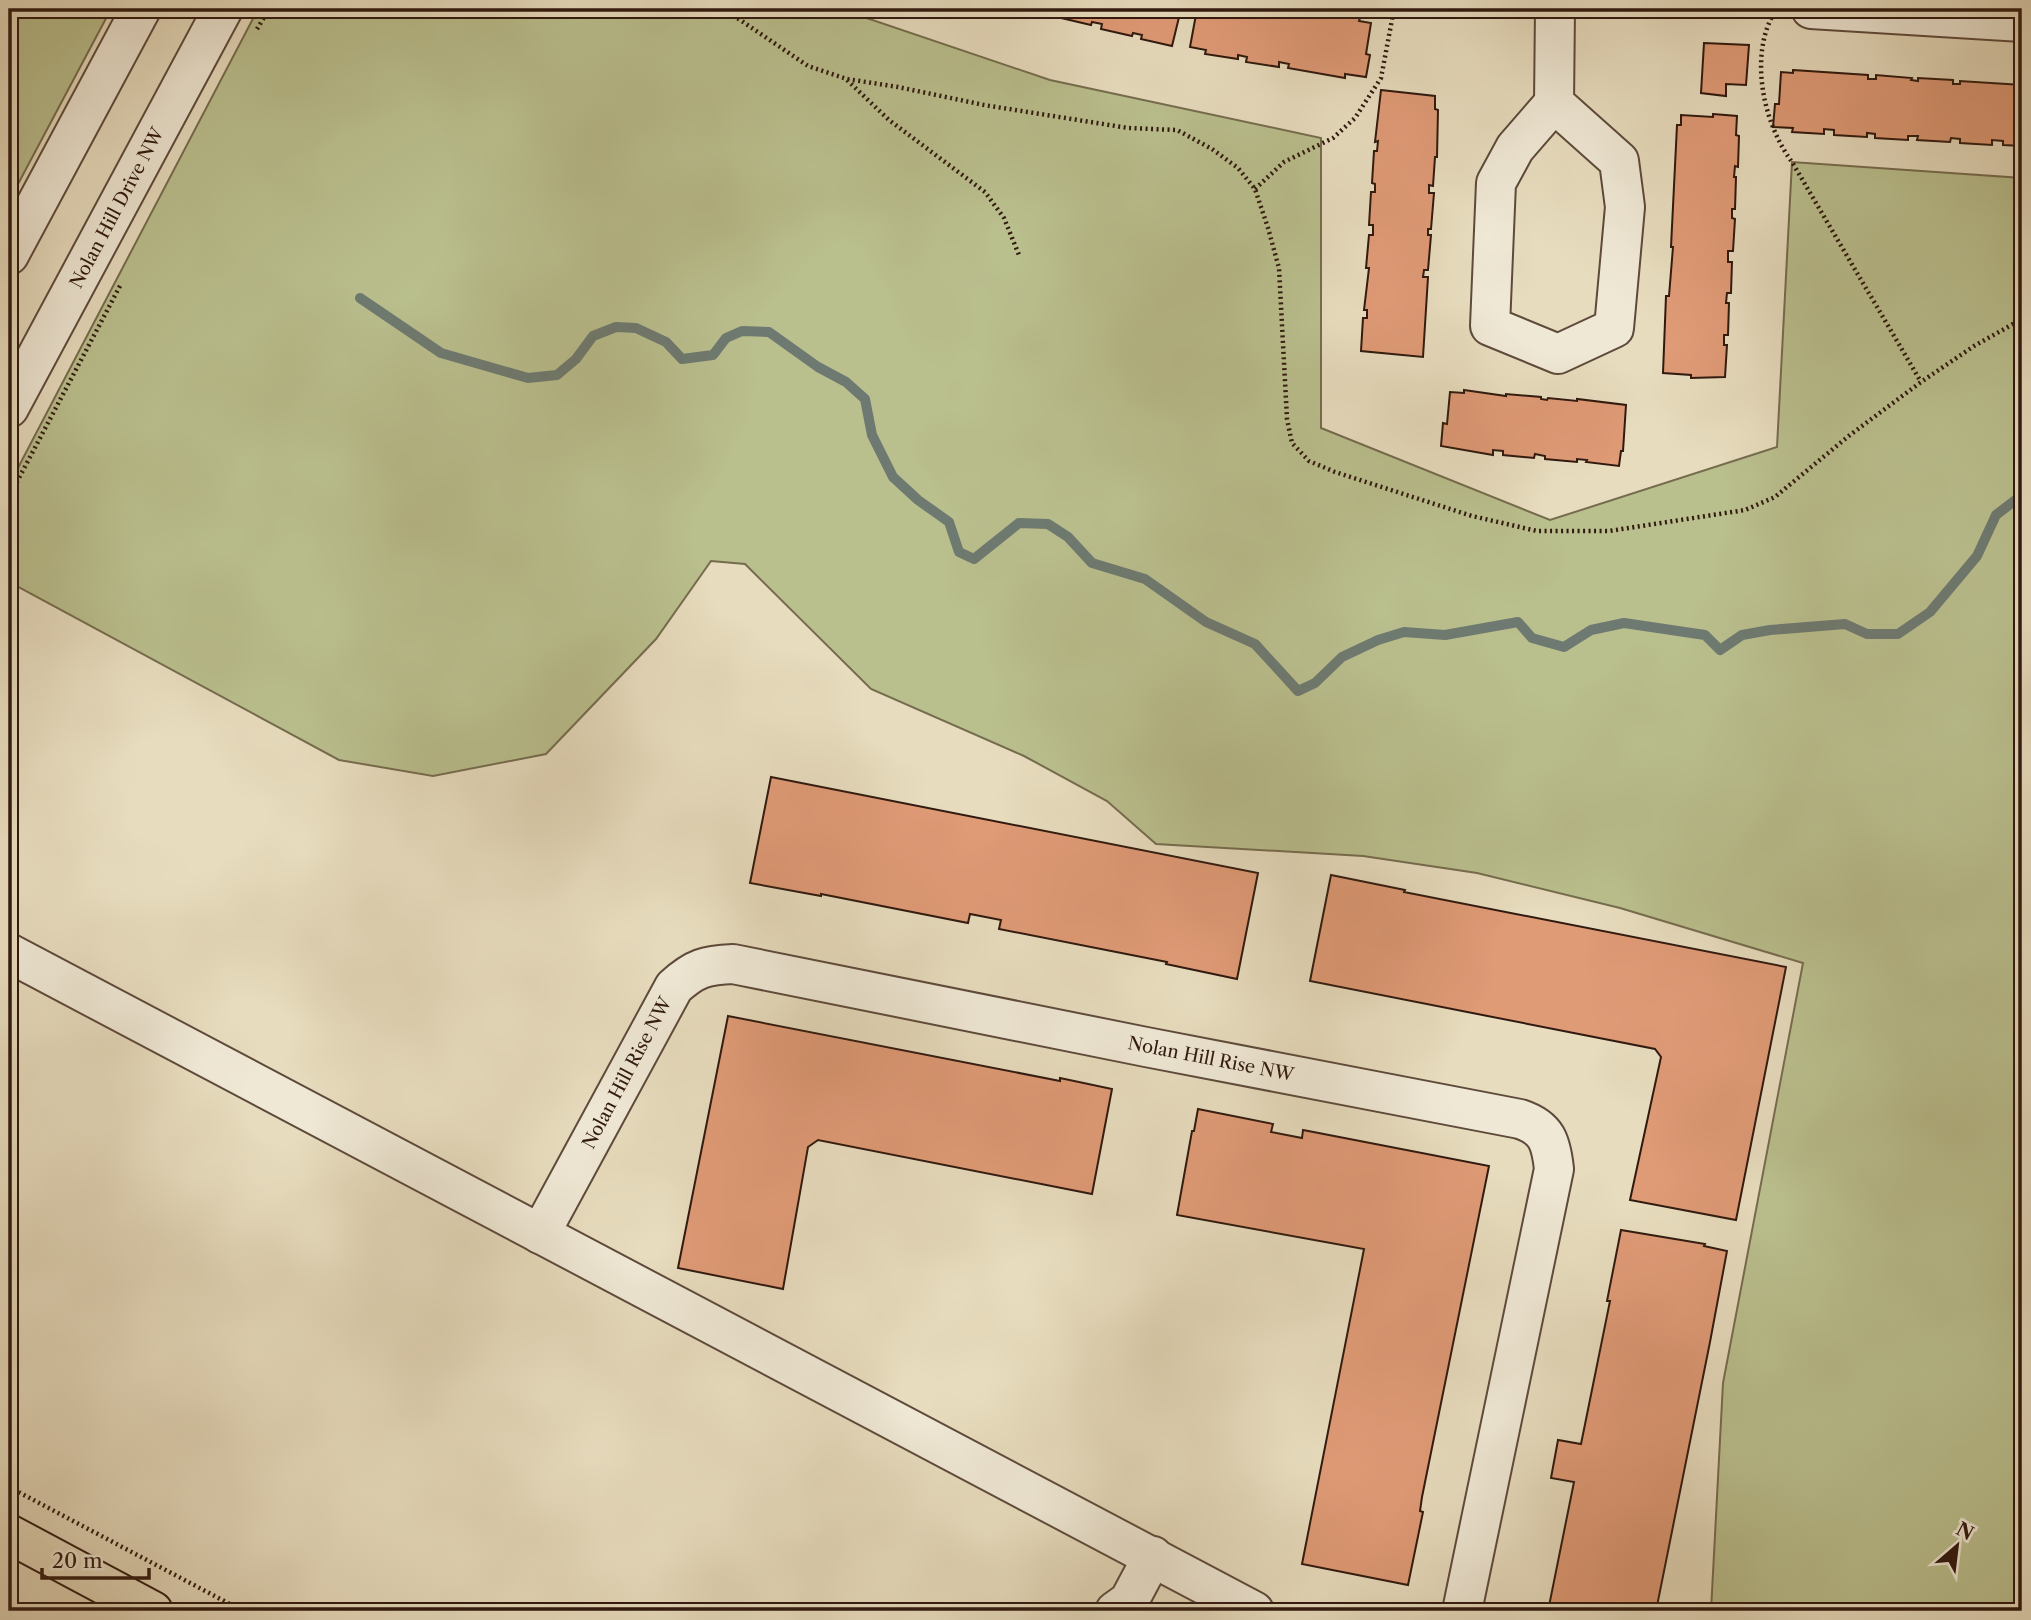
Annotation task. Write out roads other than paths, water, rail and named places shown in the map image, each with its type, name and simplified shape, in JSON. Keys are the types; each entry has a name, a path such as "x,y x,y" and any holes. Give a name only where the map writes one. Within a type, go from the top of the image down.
{"main road":[{"path":"9,1534 153,1611"}],"street":[{"path":"9,255 141,9"},
{"name":"Nolan Hill Drive NW","path":"9,408 223,9"},
{"path":"1554,103 1619,161 1625,207 1614,328 1558,354 1490,326 1496,183 1515,148 1554,103 1555,9"},
{"path":"1811,9 2022,22"},
{"path":"9,953 1254,1611"},
{"name":"Nolan Hill Rise NW","path":"540,1234 674,987 691,972 712,965 733,964 1536,1124 1547,1136 1554,1169 1462,1611"},
{"path":"1124,1608 1153,1556"}],"waterway":[{"path":"360,298 441,353 528,378 557,375 576,359 593,336 616,327 636,328 666,342 682,359 713,355 726,338 742,331 769,332 818,367 846,382 865,399 872,435 893,477 918,500 949,522 959,552 974,559 1019,523 1048,524 1068,537 1092,563 1145,579 1206,622 1255,644 1298,691 1315,683 1342,657 1378,640 1404,632 1445,635 1518,622 1532,638 1564,647 1591,630 1624,623 1705,635 1720,650 1742,635 1770,630 1845,624 1867,634 1898,634 1930,612 1977,556 1996,515 2022,495"}]}
